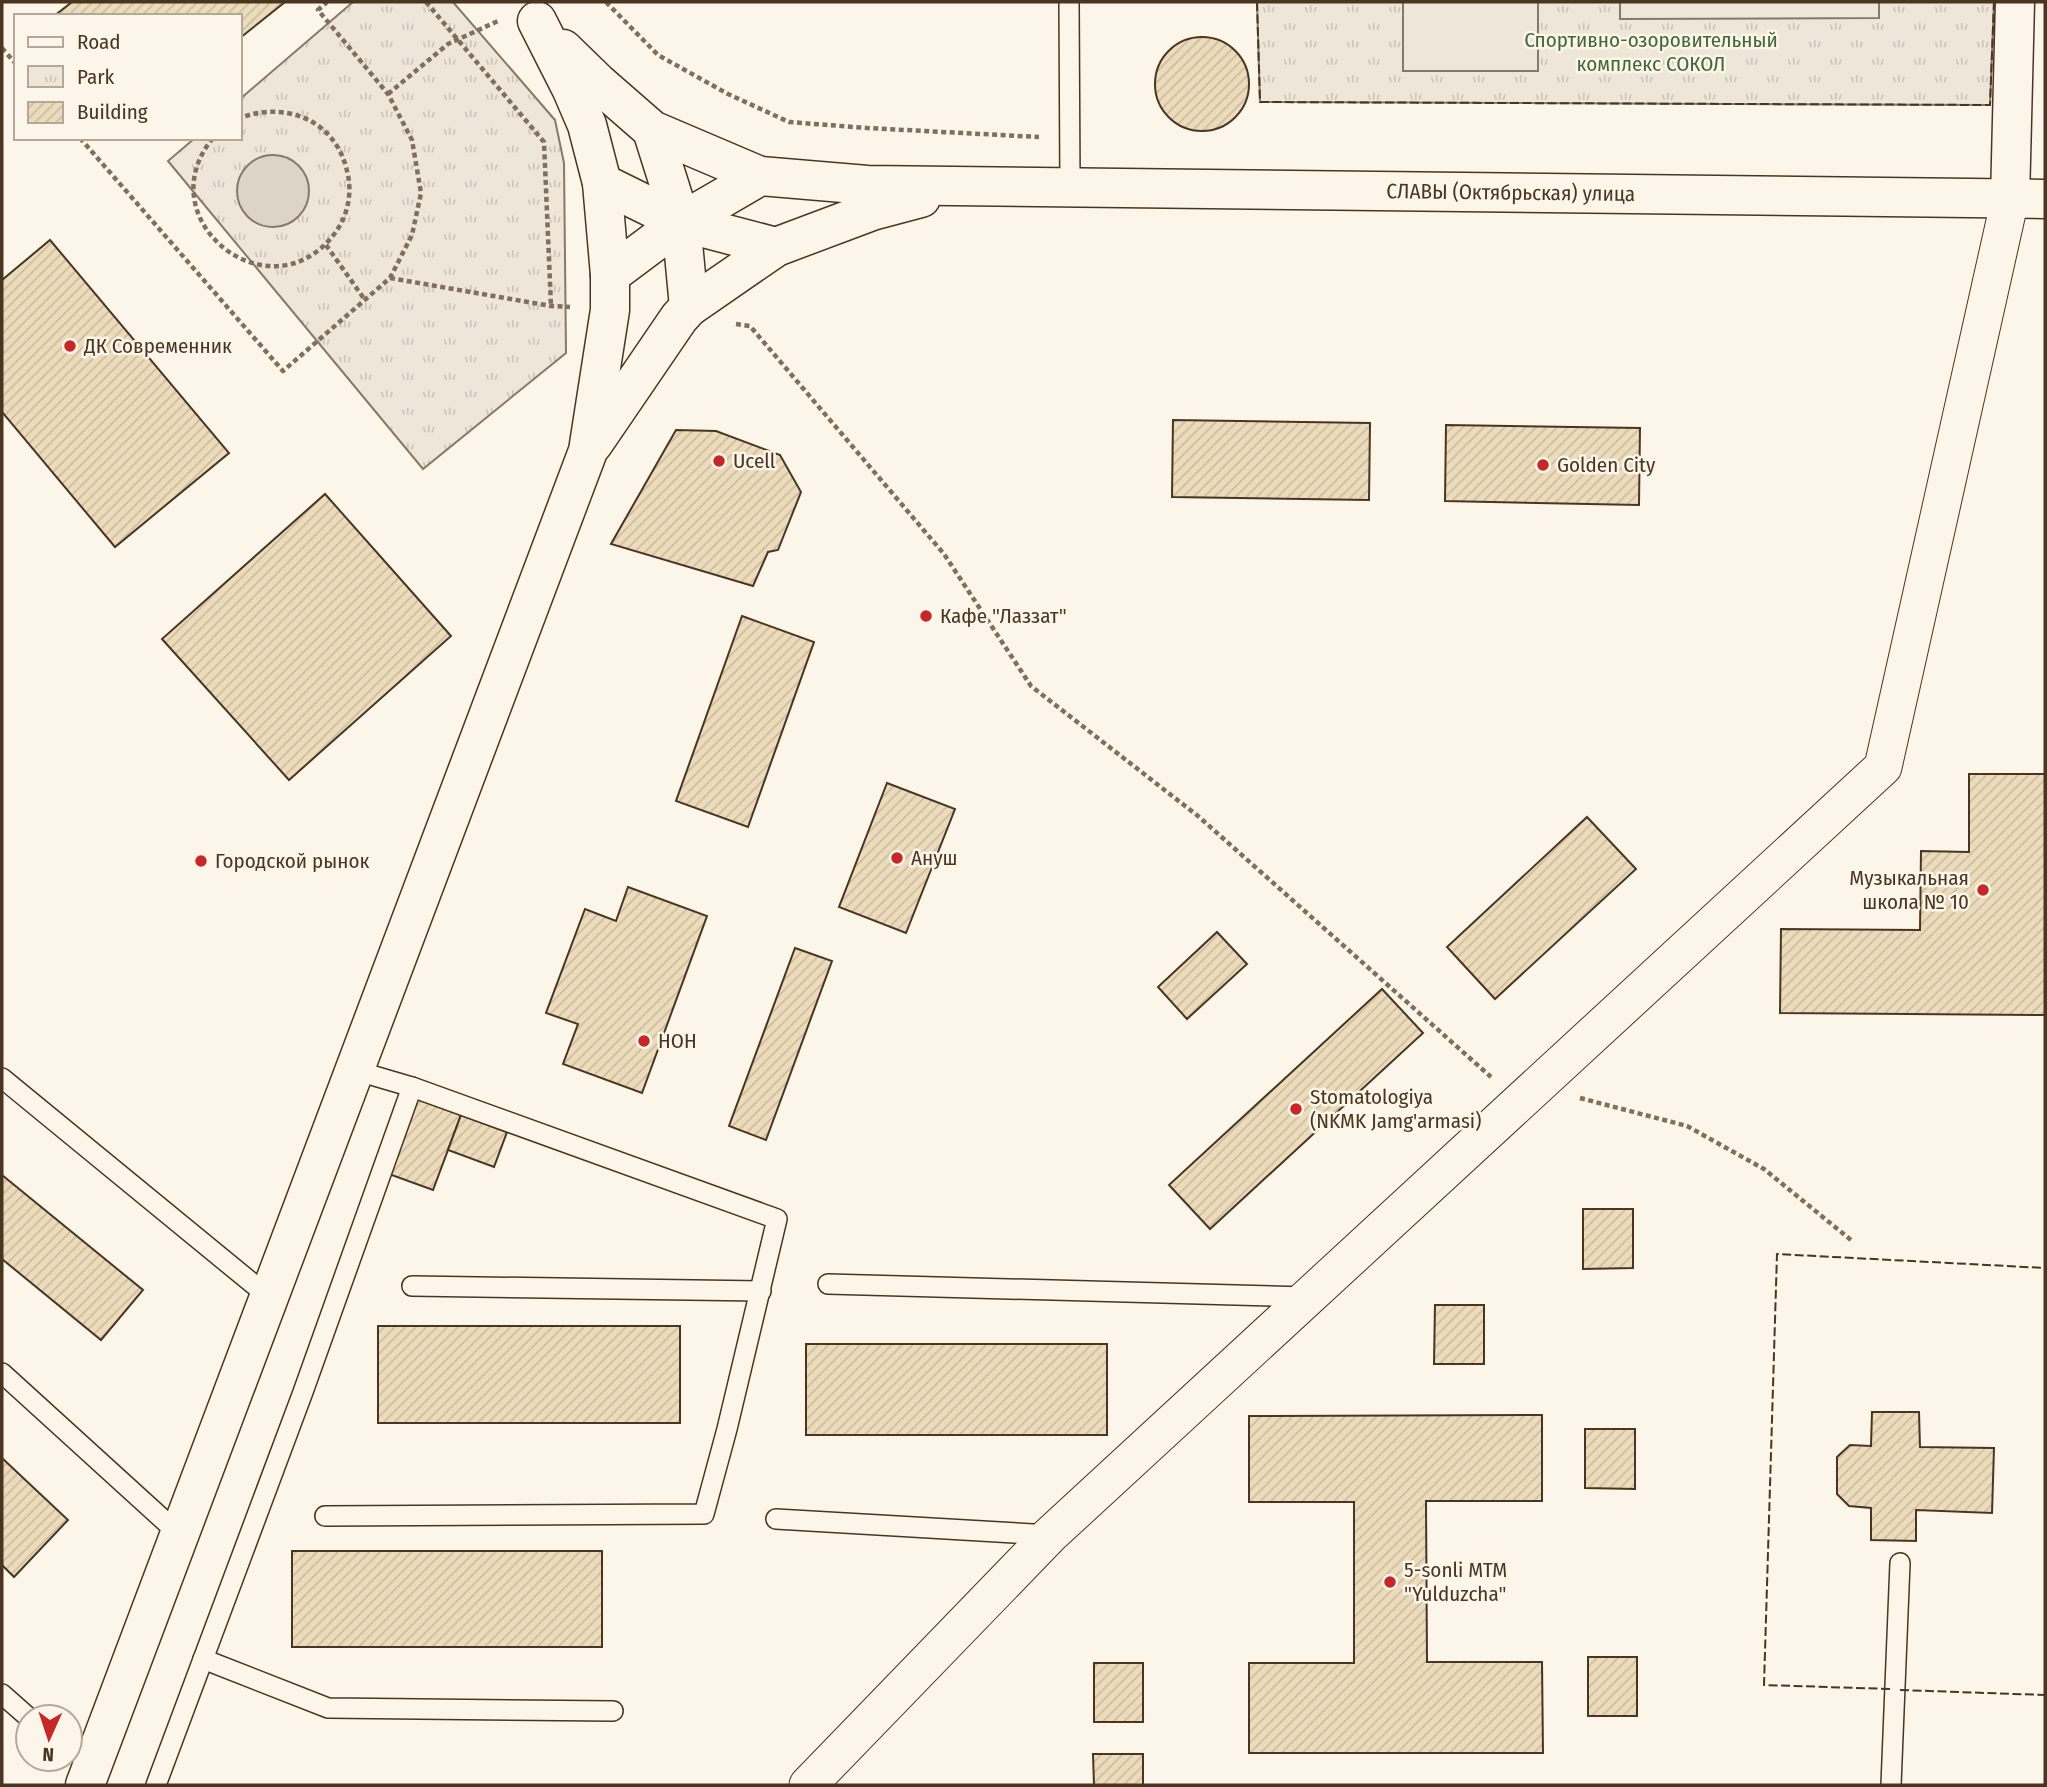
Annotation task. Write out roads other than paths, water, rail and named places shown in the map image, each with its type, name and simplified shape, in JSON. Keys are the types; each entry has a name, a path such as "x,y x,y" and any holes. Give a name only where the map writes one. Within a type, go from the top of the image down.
{"main road":[{"path":"2015,2 2027,199"},
{"path":"527,10 597,82 652,130 760,176 867,185 974,186"},
{"path":"85,1773 179,1534 588,451 610,293 602,183 582,113 556,55 527,10"},
{"path":"652,130 681,222 684,313"},
{"path":"610,293 681,222 760,176"},
{"path":"602,183 681,222 776,247"},
{"path":"588,451 684,313 776,247 872,211 974,186"},
{"name":"СЛАВЫ (Октябрьская) улица","path":"974,186 2027,199"}],"street":[{"path":"808,1785 1050,1535 1883,767 2027,199"}],"lane":[{"path":"1069,2 1070,187"},
{"path":"326,1517 704,1514 777,1219 412,1087 355,1070"},
{"path":"2,1078 269,1297"},
{"path":"156,1785 303,1392 412,1087"},
{"path":"828,1284 1308,1297"},
{"path":"412,1286 761,1291"},
{"path":"2,1373 179,1534"},
{"path":"776,1520 1050,1535"},
{"path":"1891,1785 1900,1563"},
{"path":"203,1659 328,1708 613,1710"}],"place":[{"name":"ДК Современник","path":"70,346"},
{"name":"Ucell","path":"719,461"},
{"name":"Golden City","path":"1543,465"},
{"name":"Кафе \"Лаззат\"","path":"926,616"},
{"name":"Ануш","path":"897,858"},
{"name":"Городской рынок","path":"201,861"},
{"name":"Музыкальная школа № 10","path":"1983,890"},
{"name":"НОН","path":"644,1041"},
{"name":"Stomatologiya (NKMK Jamg'armasi)","path":"1296,1109"},
{"name":"5-sonli MTM \"Yulduzcha\"","path":"1390,1582"}],"park label":[{"name":"Спортивно-озоровительный комплекс СОКОЛ","path":"1651,52"}]}
